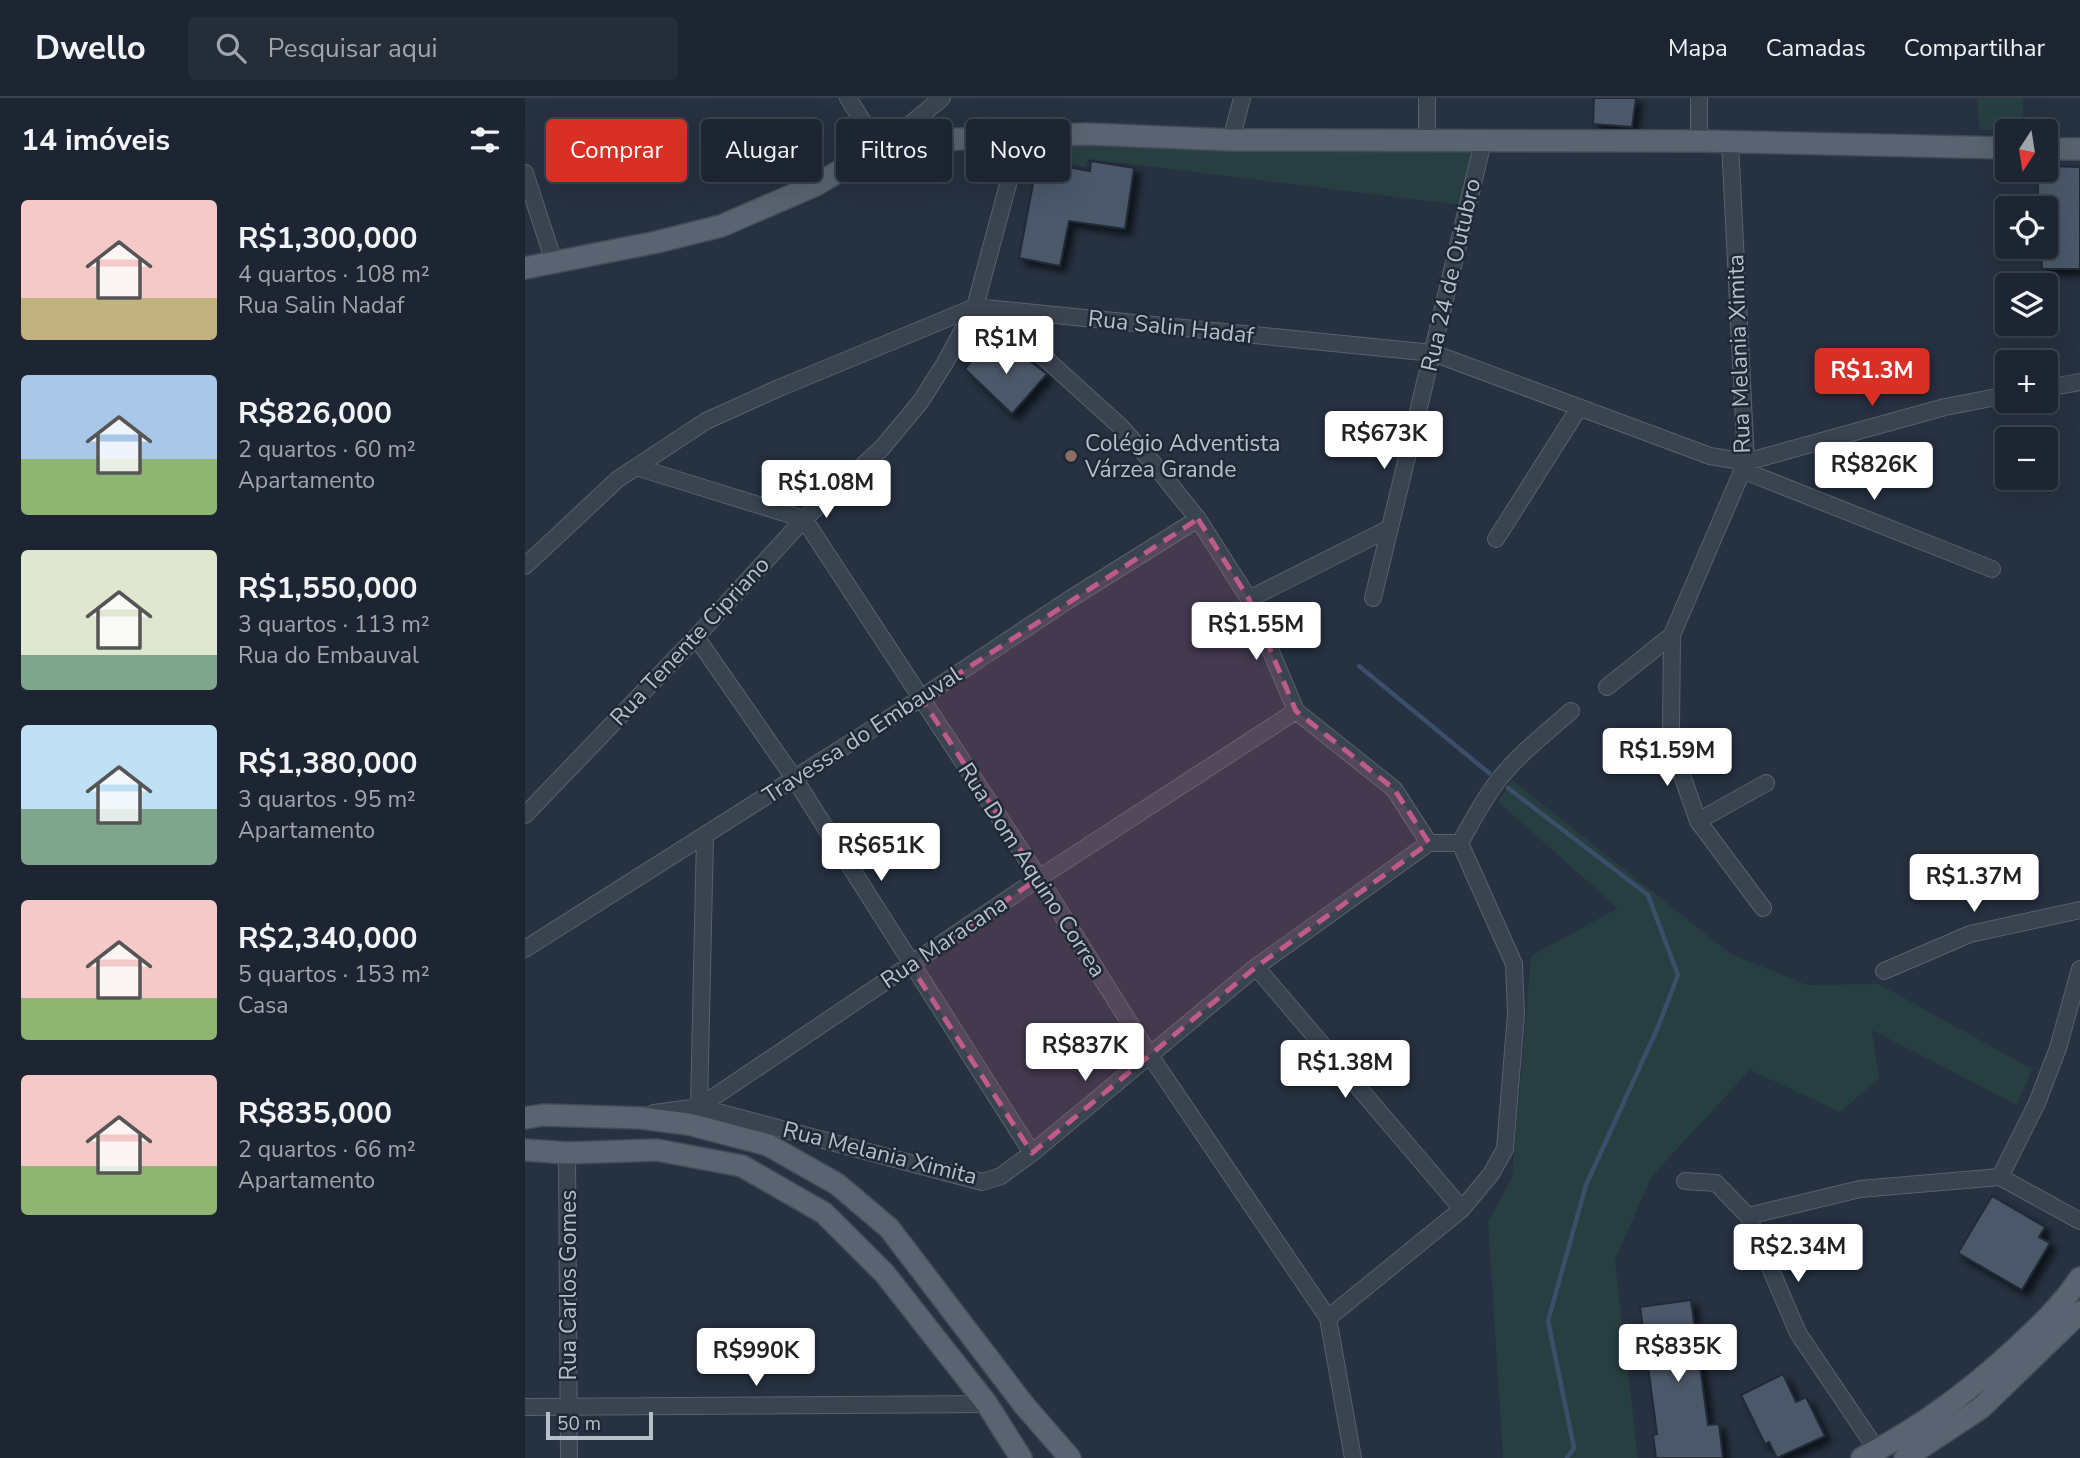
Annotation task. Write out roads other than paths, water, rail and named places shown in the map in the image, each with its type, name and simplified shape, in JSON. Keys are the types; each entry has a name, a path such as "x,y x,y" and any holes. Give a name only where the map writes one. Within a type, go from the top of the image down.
{"main road":[{"path":"1070,135 1231,140 1699,141 1995,148"},
{"path":"2058,149 2080,149"},
{"path":"525,268 657,242 721,226 816,185 836,173"},
{"path":"531,1114 641,1118 688,1124 768,1146 837,1184 889,1228 1024,1405 1070,1458"},
{"path":"531,1114 563,1122 569,1137 567,1153"},
{"path":"525,1150 567,1153 657,1150 742,1166 824,1213 885,1274 987,1404 1021,1458"},
{"path":"1869,1454 1904,1436 1974,1386 2040,1326 2067,1297 2080,1278"},
{"path":"1910,1457 1981,1408 2080,1312"},
{"path":"987,1404 1006,1399 1024,1405"}],"street":[{"path":"848,98 863,119"},
{"path":"916,119 942,98"},
{"path":"1231,140 1242,98"},
{"path":"1427,98 1427,140"},
{"path":"1699,98 1699,141"},
{"name":"Rua 24 de Outubro","path":"1373,598 1483,142"},
{"name":"Rua Melania Ximita","path":"1607,687 1672,635 1744,466 1730,143"},
{"path":"525,173 554,262"},
{"name":"Rua Tenente Cipriano","path":"525,815 696,637 804,519 882,447 921,401 975,307 1009,182"},
{"path":"975,307 1045,359 1121,427 1198,519 1249,599 1296,711 1394,789 1429,843 1460,843"},
{"name":"Rua Salin Hadaf","path":"525,566 618,479 706,421 975,307 1433,353 1710,456 1744,466"},
{"path":"2058,386 2080,382"},
{"path":"1744,466 1945,407 1995,397"},
{"path":"1496,539 1579,408"},
{"path":"1744,466 1992,569"},
{"path":"636,467 804,519"},
{"name":"Rua Dom Aquino Correa","path":"804,519 1039,878 1149,1054 1328,1318 1353,1458"},
{"name":"Travessa do Embauval","path":"525,949 1198,519"},
{"path":"1249,599 1388,529"},
{"path":"1672,635 1671,729 1697,821 1763,908"},
{"path":"696,637 794,778 1031,1153"},
{"name":"Rua Maracana","path":"699,1107 1039,878 1296,711"},
{"path":"1460,843 1499,778 1571,712"},
{"path":"1697,821 1766,782"},
{"path":"699,1107 705,836"},
{"name":"Rua Melania Ximita","path":"641,1118 654,1112 699,1107 982,1182 1001,1176 1256,967 1429,843"},
{"path":"1328,1318 1462,1209 1491,1174 1504,1149 1517,993 1514,964 1460,843"},
{"path":"1884,971 1970,934 2080,910"},
{"path":"1256,967 1462,1209"},
{"path":"2000,1177 2037,1103 2058,1048 2080,969"},
{"name":"Rua Carlos Gomes","path":"567,1153 569,1458"},
{"path":"1748,1216 1860,1189 2000,1177 2080,1221"},
{"path":"1685,1181 1716,1183 1748,1216 1798,1332 1869,1454"},
{"path":"525,1407 987,1404"}],"waterway":[{"path":"1359,666 1489,773"},
{"path":"1508,788 1648,895 1678,975 1658,1027 1586,1185 1548,1321 1574,1448 1567,1458"}],"place":[{"name":"Colégio Adventista Várzea Grande","path":"1071,456"}]}
